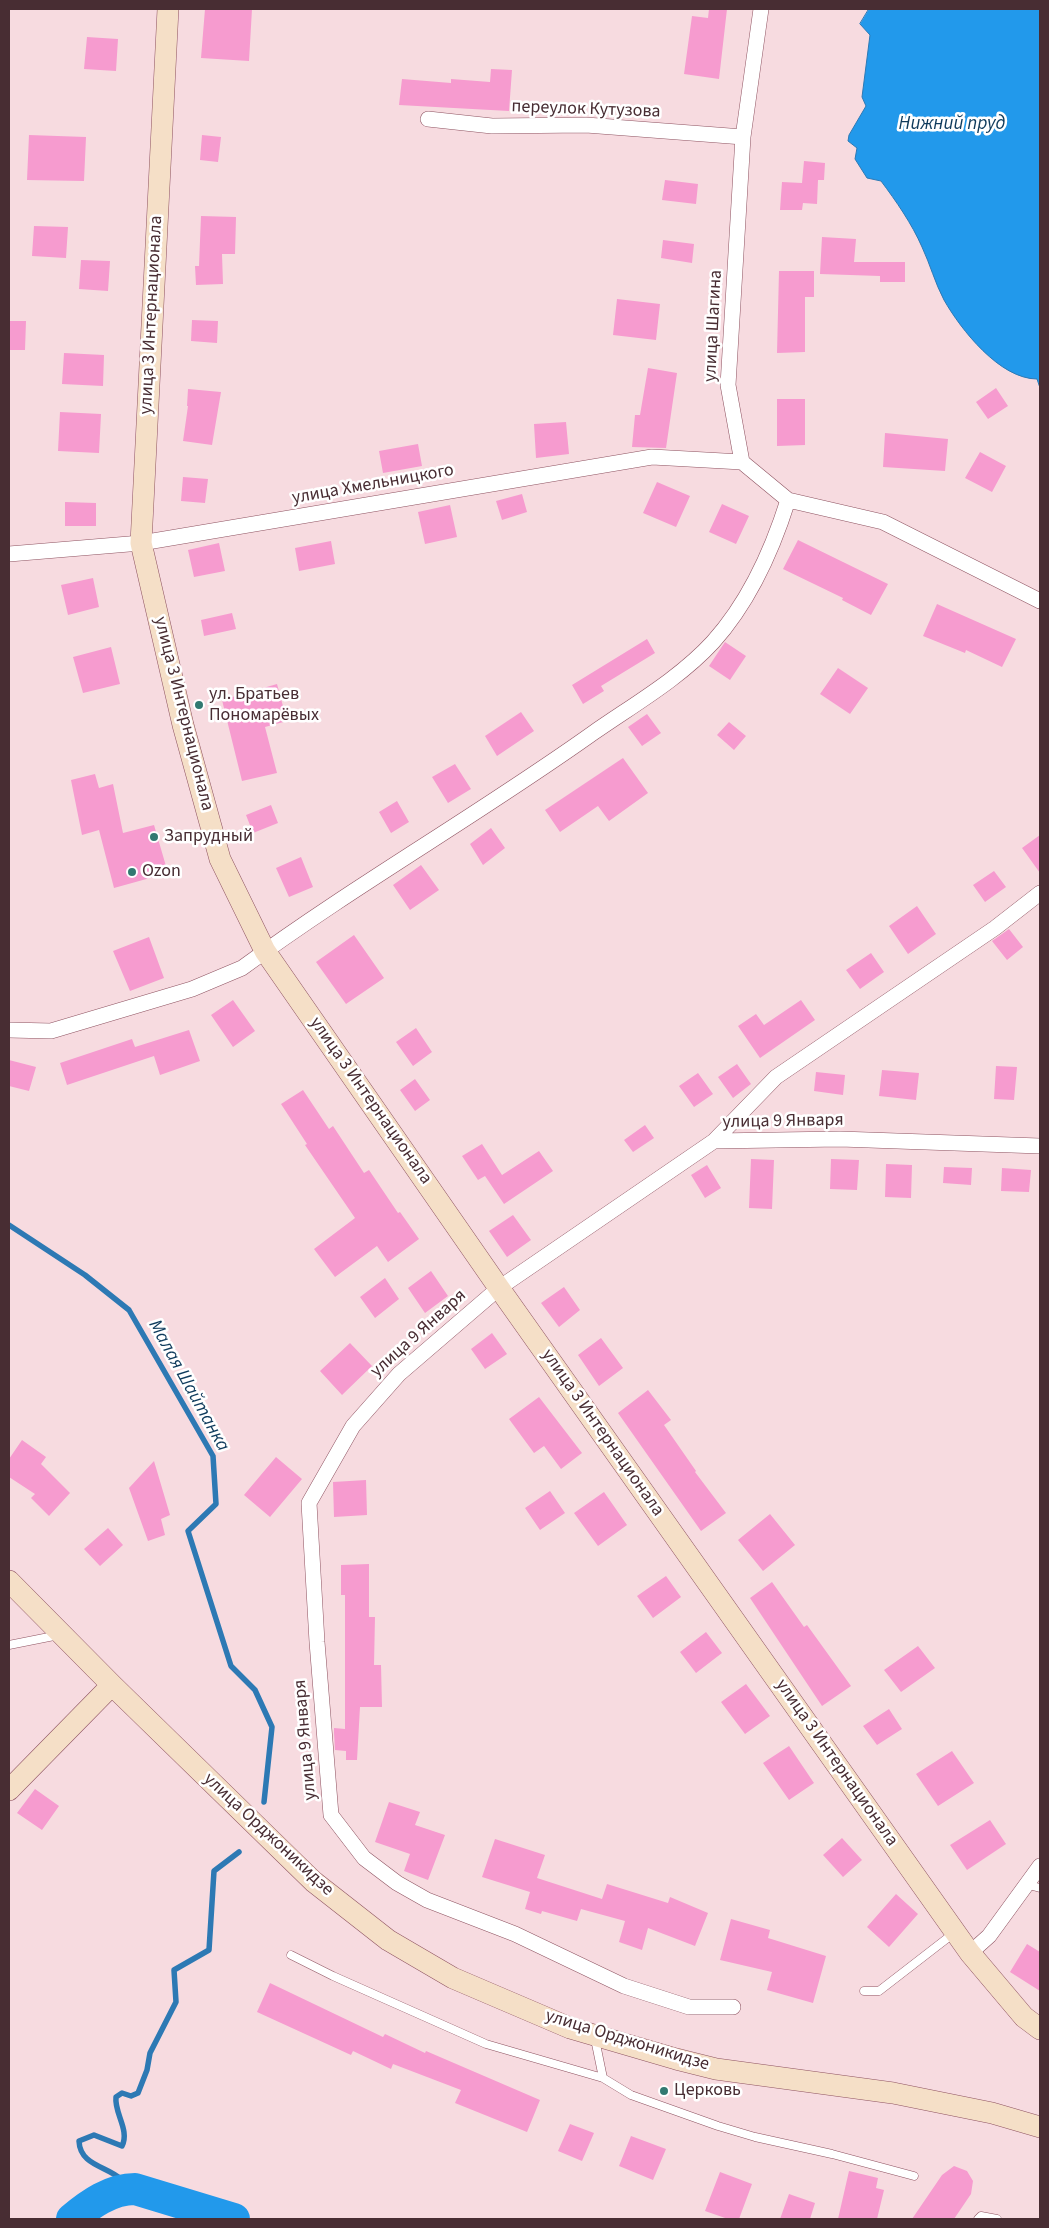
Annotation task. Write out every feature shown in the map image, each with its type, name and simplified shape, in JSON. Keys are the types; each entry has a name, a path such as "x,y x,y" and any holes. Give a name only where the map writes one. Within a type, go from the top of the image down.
{"street":[{"name":"улица 3 Интернационала","path":"168,9 141,543 183,725 220,859 266,951 499,1288 970,1953 1024,2017 1040,2029"},
{"name":"улица Шагина","path":"742,462 728,385 743,137 761,9"},
{"name":"переулок Кутузова","path":"428,119 492,126 586,126 743,137"},
{"name":"улица Хмельницкого","path":"9,554 141,543 652,458 742,462"},
{"path":"742,462 788,500 883,522 1040,601"},
{"path":"9,1030 52,1031 192,989 242,968 541,770 675,675 712,642 746,598 774,544 788,500"},
{"path":"714,1141 776,1077 995,928 1040,893"},
{"name":"улица 9 Января","path":"733,2007 689,2007 624,1986 515,1934 428,1900 397,1883 364,1858 331,1815 317,1642 310,1503 352,1426 392,1381 499,1288 714,1141 840,1139 1040,1146"},
{"name":"улица Орджоникидзе","path":"9,1581 112,1685 314,1882 388,1940 453,1978 570,2028 716,2069 893,2094 992,2113 1040,2127"},
{"path":"9,1790 112,1685"},
{"path":"970,1953 989,1936 1034,1886 1040,1866"}],"lane":[{"path":"9,1645 63,1634"},
{"path":"864,1991 879,1991 956,1932"},
{"path":"291,1955 333,1976 486,2044 603,2078 631,2095 755,2138 832,2154 914,2176"},
{"path":"595,2034 603,2078"},
{"path":"978,2219 981,2216 997,2219"}],"water":[{"name":"Нижний пруд","path":"869,9 1040,9 1040,388 1037,379 1023,377 1009,371 996,362 983,351 960,325 944,300 918,238 903,213 881,181 867,178 855,159 857,148 848,141 849,135 866,106 862,97 870,35 860,24"}],"building":[{"path":"205,9 252,9 249,61 201,58"},
{"path":"709,9 727,9 719,79 684,74 692,16 708,18"},
{"path":"87,37 118,39 116,71 84,69"},
{"path":"491,69 512,70 509,111 399,105 402,79 451,83 451,79 490,82"},
{"path":"29,135 86,137 84,181 27,180"},
{"path":"202,135 221,137 218,162 200,160"},
{"path":"804,161 825,163 824,180 818,180 817,204 803,203 802,210 780,210 782,182 802,183"},
{"path":"665,180 698,184 696,204 662,200"},
{"path":"201,216 236,217 235,254 222,254 223,284 196,285 195,266 199,266"},
{"path":"34,226 68,227 66,258 32,256"},
{"path":"822,237 856,239 854,262 905,262 905,282 880,282 880,276 820,274"},
{"path":"663,240 694,244 692,263 661,258"},
{"path":"81,260 110,261 108,291 79,289"},
{"path":"779,271 814,271 814,297 805,297 805,352 777,353"},
{"path":"617,299 660,304 656,340 613,335"},
{"path":"192,320 218,321 217,343 191,341"},
{"path":"9,321 26,321 25,350 9,350"},
{"path":"64,353 104,355 103,386 62,384"},
{"path":"648,368 677,373 666,448 632,447 635,415 640,415"},
{"path":"996,388 1008,406 988,419 976,402"},
{"path":"188,389 221,392 212,445 183,441 188,406"},
{"path":"777,399 805,399 805,445 777,446"},
{"path":"60,412 101,414 99,453 58,451"},
{"path":"566,422 569,454 536,458 534,424"},
{"path":"885,433 948,439 945,471 883,467"},
{"path":"418,444 422,466 383,473 379,451"},
{"path":"980,452 1006,466 992,492 965,478"},
{"path":"183,477 208,479 205,503 181,501"},
{"path":"657,482 690,496 676,527 643,513"},
{"path":"522,494 527,512 502,520 496,501"},
{"path":"65,502 96,503 96,526 65,526"},
{"path":"722,504 749,516 736,544 709,532"},
{"path":"450,505 457,537 425,544 418,512"},
{"path":"798,540 888,584 871,615 842,600 843,598 783,569"},
{"path":"331,541 335,564 299,571 295,548"},
{"path":"219,543 225,571 194,577 188,550"},
{"path":"93,578 99,607 68,615 61,585"},
{"path":"937,604 1016,639 1002,667 966,650 965,653 923,636"},
{"path":"232,613 236,629 204,636 201,620"},
{"path":"647,639 655,653 601,686 604,691 583,704 572,685"},
{"path":"725,642 746,656 730,680 709,666"},
{"path":"111,647 120,684 83,693 73,657"},
{"path":"838,668 868,688 850,714 820,694"},
{"path":"277,684 287,721 265,727 277,773 242,781 222,700"},
{"path":"521,712 534,731 497,756 485,736"},
{"path":"647,714 661,733 642,746 628,727"},
{"path":"729,722 746,736 734,750 717,735"},
{"path":"623,758 648,793 609,821 598,806 560,832 545,810"},
{"path":"455,764 471,789 448,803 432,777"},
{"path":"95,774 99,788 113,784 123,833 154,825 168,873 114,888 99,830 82,835 71,780"},
{"path":"397,801 409,822 391,833 379,812"},
{"path":"271,805 278,823 253,833 246,815"},
{"path":"491,828 505,848 483,865 470,844"},
{"path":"1040,835 1040,873 1022,848"},
{"path":"301,857 313,887 289,897 276,868"},
{"path":"421,865 439,890 410,910 393,885"},
{"path":"994,871 1006,887 985,902 973,885"},
{"path":"917,906 936,934 908,954 889,926"},
{"path":"1009,929 1023,947 1007,960 992,941"},
{"path":"354,935 384,978 346,1004 316,962"},
{"path":"149,937 164,978 130,991 113,951"},
{"path":"871,953 884,972 860,989 846,970"},
{"path":"233,1000 255,1031 233,1047 211,1015"},
{"path":"801,1000 815,1020 760,1058 738,1026 756,1014 764,1025"},
{"path":"416,1028 432,1052 413,1066 396,1042"},
{"path":"189,1030 200,1061 160,1075 154,1056 67,1085 60,1063 132,1039 135,1047"},
{"path":"9,1060 36,1067 29,1091 9,1086"},
{"path":"737,1064 751,1084 733,1098 718,1077"},
{"path":"996,1066 1017,1067 1014,1100 994,1099"},
{"path":"882,1070 919,1073 916,1100 879,1096"},
{"path":"816,1072 845,1075 843,1095 814,1091"},
{"path":"698,1073 713,1094 694,1107 679,1086"},
{"path":"415,1079 430,1100 415,1111 400,1090"},
{"path":"303,1090 329,1129 333,1126 364,1173 369,1170 398,1213 400,1212 419,1239 388,1262 377,1246 335,1277 314,1249 355,1218 305,1145 307,1144 281,1104"},
{"path":"645,1125 654,1138 633,1152 624,1140"},
{"path":"482,1144 502,1175 539,1151 553,1171 504,1204 485,1176 478,1180 462,1156"},
{"path":"751,1159 774,1160 772,1209 749,1208"},
{"path":"831,1159 859,1160 857,1190 830,1189"},
{"path":"886,1164 912,1165 911,1198 885,1197"},
{"path":"707,1165 721,1188 705,1198 691,1175"},
{"path":"944,1167 972,1168 971,1185 943,1183"},
{"path":"1002,1168 1031,1170 1029,1192 1001,1191"},
{"path":"513,1215 531,1240 507,1257 489,1231"},
{"path":"431,1271 448,1296 425,1313 408,1288"},
{"path":"385,1278 399,1299 375,1318 360,1297"},
{"path":"564,1287 580,1310 559,1327 541,1303"},
{"path":"492,1333 507,1354 485,1369 471,1349"},
{"path":"601,1338 623,1368 599,1386 578,1355"},
{"path":"350,1343 372,1366 342,1395 320,1371"},
{"path":"648,1390 671,1420 664,1425 695,1472 726,1513 701,1531 618,1413"},
{"path":"539,1397 582,1453 561,1469 544,1446 534,1453 509,1419"},
{"path":"22,1440 46,1457 41,1464 70,1493 49,1516 31,1498 35,1494 9,1477 9,1459"},
{"path":"276,1457 302,1479 270,1517 244,1495"},
{"path":"154,1461 170,1515 161,1519 165,1535 148,1541 129,1488"},
{"path":"366,1480 367,1515 334,1517 333,1482"},
{"path":"550,1491 565,1513 540,1530 525,1508"},
{"path":"604,1492 627,1525 598,1546 574,1513"},
{"path":"770,1514 795,1545 763,1571 738,1540"},
{"path":"108,1528 123,1545 100,1566 84,1549"},
{"path":"369,1564 369,1617 375,1617 374,1665 381,1665 382,1707 360,1707 357,1760 346,1760 346,1751 335,1750 334,1733 334,1728 345,1729 345,1595 341,1595 341,1565"},
{"path":"666,1576 681,1597 653,1618 637,1596"},
{"path":"772,1582 804,1627 807,1625 851,1686 822,1706 750,1598"},
{"path":"706,1632 722,1653 696,1673 680,1652"},
{"path":"918,1646 935,1668 901,1692 884,1670"},
{"path":"746,1684 770,1716 745,1734 721,1702"},
{"path":"889,1709 902,1729 877,1745 863,1726"},
{"path":"789,1746 814,1783 789,1800 763,1763"},
{"path":"952,1751 974,1783 938,1806 916,1774"},
{"path":"35,1789 59,1806 42,1830 17,1813"},
{"path":"389,1802 420,1812 415,1825 445,1835 428,1880 404,1871 410,1854 375,1842"},
{"path":"990,1820 1006,1844 967,1870 950,1845"},
{"path":"842,1838 862,1860 843,1877 823,1855"},
{"path":"495,1839 545,1855 537,1878 602,1899 607,1884 668,1903 670,1897 708,1913 695,1946 648,1928 642,1950 619,1942 625,1921 581,1909 577,1921 542,1911 541,1914 525,1909 530,1892 482,1877"},
{"path":"896,1894 918,1914 889,1947 867,1927"},
{"path":"731,1919 770,1930 768,1938 826,1956 813,2003 767,1990 772,1972 720,1960"},
{"path":"1027,1944 1040,1952 1040,1991 1010,1972"},
{"path":"270,1983 383,2037 385,2034 425,2053 426,2051 540,2100 527,2132 455,2103 461,2090 393,2064 391,2069 353,2051 351,2055 257,2012"},
{"path":"570,2124 594,2133 582,2161 558,2151"},
{"path":"631,2136 666,2149 653,2180 619,2166"},
{"path":"954,2166 967,2171 973,2181 971,2194 954,2219 912,2219 942,2175"},
{"path":"849,2171 878,2178 876,2188 884,2190 877,2219 838,2219"},
{"path":"720,2172 752,2184 739,2219 728,2219 705,2211"},
{"path":"789,2194 815,2203 810,2219 780,2219"}],"waterway":[{"name":"Малая Шайтанка","path":"9,1225 85,1275 129,1310 213,1456 216,1504 188,1531 231,1666 255,1690 272,1727 264,1802"},
{"name":"Малая Шайтанка","path":"122,2189 122,2180 89,2161 84,2156 79,2141 94,2135 122,2146 124,2134 117,2109 116,2097 122,2093 131,2096 138,2093 147,2070 150,2053 176,2002 174,1970 209,1950 214,1871 239,1852"},
{"path":"72,2219 101,2198 135,2189 234,2219"}],"place":[{"name":"ул. Братьев Пономарёвых","path":"199,705"},
{"name":"Запрудный","path":"154,837"},
{"name":"Ozon","path":"132,872"},
{"name":"Церковь","path":"664,2091"}]}
